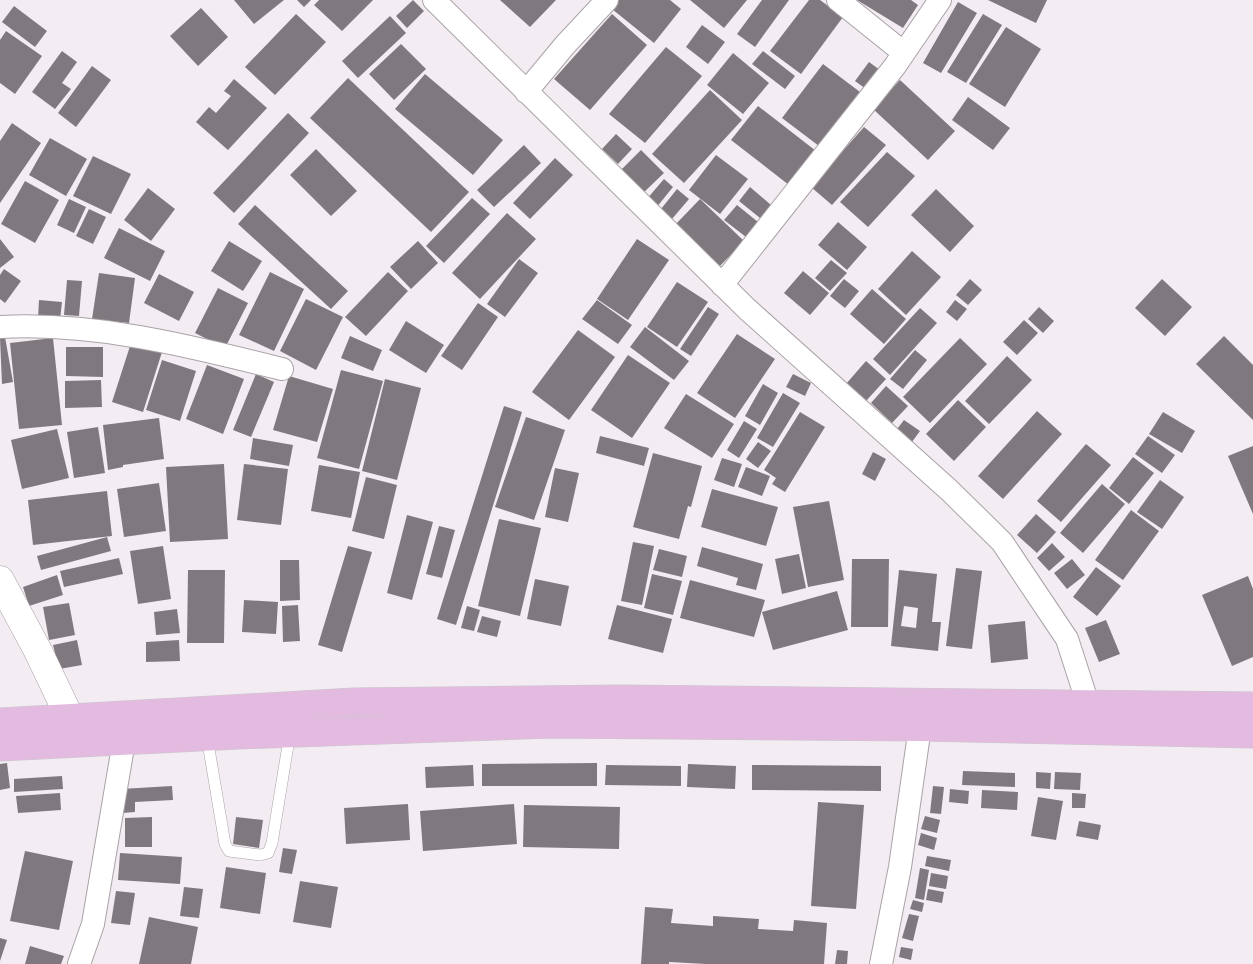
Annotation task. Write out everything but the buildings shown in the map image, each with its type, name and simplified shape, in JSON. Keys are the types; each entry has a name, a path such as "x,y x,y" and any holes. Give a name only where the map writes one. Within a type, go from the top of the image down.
{"main road":[{"path":"0,722 354,702 620,699 1253,706"},
{"path":"0,747 290,733 550,724 920,727 1253,734"}],"street":[{"path":"434,0 722,285 949,490 1002,542 1067,639 1088,704"},
{"path":"526,92 565,44 607,0"},
{"path":"838,0 904,54"},
{"path":"722,285 904,54 940,0"},
{"path":"0,327 98,330 213,352 282,370"},
{"path":"0,580 38,651 70,718"},
{"path":"888,959 920,727"},
{"path":"79,964 93,924 124,741"}],"lane":[{"path":"207,737 225,844 229,851 260,856 268,853 272,843 290,733"}]}
